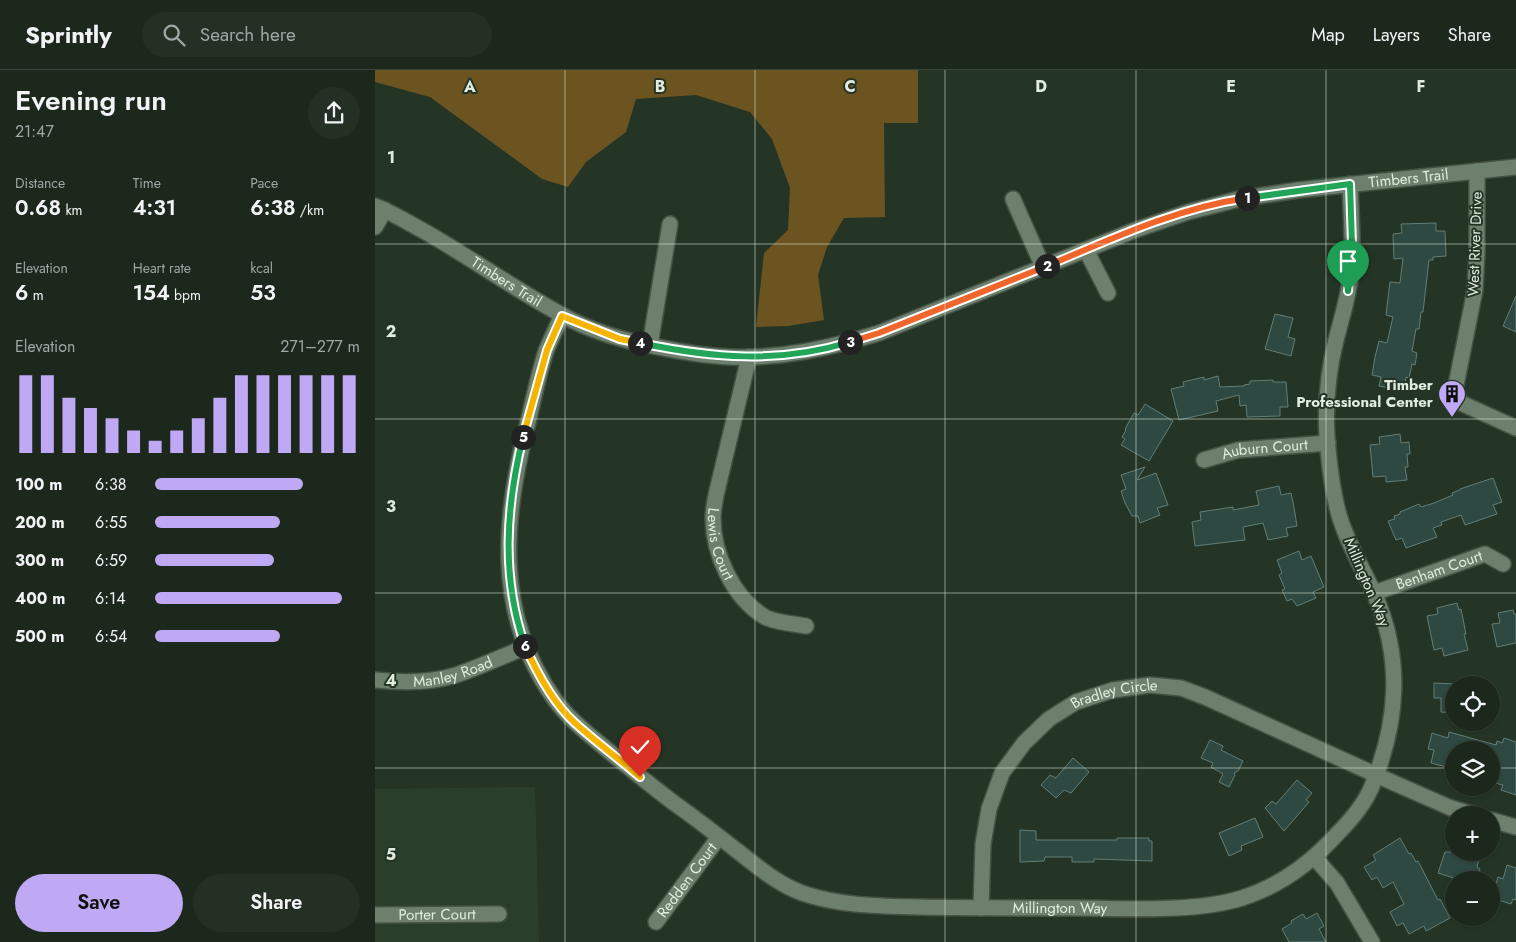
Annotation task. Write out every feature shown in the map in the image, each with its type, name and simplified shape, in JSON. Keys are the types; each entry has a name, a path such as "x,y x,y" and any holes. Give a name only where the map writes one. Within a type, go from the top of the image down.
{"street":[{"name":"Timbers Trail","path":"380,208 447,245 562,316 620,339 693,354 749,357 813,351 879,333 1135,230 1188,212 1239,199 1298,190 1516,167"},
{"name":"West River Drive","path":"1477,171 1475,290 1455,390 1461,403 1516,428"},
{"name":"Millington Way","path":"562,316 547,350 519,457 509,529 509,580 518,626 525,647 556,702 574,722 640,777 772,878 800,892 857,905 981,908 1172,907 1221,904 1244,898 1268,888 1293,874 1315,858 1350,820 1370,791 1385,750 1394,695 1394,667 1390,642 1383,615 1340,519 1334,496 1328,443 1327,398 1330,370 1348,291 1351,268 1350,184"},
{"path":"1013,199 1043,267"},
{"path":"375,227 380,208"},
{"path":"650,345 670,224"},
{"path":"1086,250 1108,293"},
{"name":"Lewis Court","path":"749,357 716,495 713,518 718,549 727,574 743,599 766,618 806,626"},
{"name":"Auburn Court","path":"1204,460 1239,450 1328,443"},
{"name":"Benham Court","path":"1374,593 1485,554 1503,564"},
{"name":"Manley Road","path":"375,680 399,683 424,681 455,675 525,647"},
{"name":"Bradley Circle","path":"981,908 983,844 989,809 1002,773 1024,742 1049,719 1076,702 1113,690 1150,685 1181,688 1205,697 1446,806"},
{"path":"1500,823 1516,827"},
{"name":"Redden Court","path":"656,922 719,837"},
{"path":"1315,858 1337,883 1372,942"},
{"name":"Porter Court","path":"375,915 499,914"}],"shaded area":[{"path":"375,70 918,70 918,123 884,123 885,217 844,218 827,247 818,275 824,320 788,326 756,327 764,253 788,230 790,188 772,139 750,112 696,95 636,99 626,132 586,162 568,187 542,179 430,97 375,82"},
{"path":"535,787 539,942 375,942 375,789"}],"building":[{"path":"1436,223 1436,231 1445,231 1446,256 1433,257 1433,260 1429,260 1423,312 1421,312 1419,329 1416,329 1412,351 1417,353 1415,365 1412,364 1409,378 1406,377 1404,391 1379,386 1381,377 1372,375 1375,357 1379,341 1387,343 1393,317 1386,315 1390,282 1400,283 1403,258 1394,259 1393,234 1402,233 1401,224"},
{"path":"1516,296 1516,332 1503,326"},
{"path":"1275,314 1293,318 1288,337 1295,339 1291,356 1265,349"},
{"path":"1218,376 1220,387 1244,386 1250,384 1250,381 1273,380 1273,382 1286,382 1288,407 1280,407 1280,416 1247,417 1246,405 1240,406 1239,395 1216,401 1218,411 1179,420 1171,389 1184,386 1183,382 1204,377 1204,380"},
{"path":"1145,404 1173,421 1149,461 1121,445 1125,439 1122,437 1125,429 1134,413 1138,415"},
{"path":"1400,434 1401,443 1409,442 1410,454 1407,454 1408,467 1405,467 1407,480 1386,482 1386,476 1373,477 1370,445 1380,444 1379,437"},
{"path":"1145,467 1137,480 1156,473 1168,505 1157,508 1160,515 1140,523 1138,516 1132,516 1125,503 1121,491 1126,489 1121,475"},
{"path":"1493,478 1502,502 1493,505 1497,514 1465,525 1461,515 1441,522 1442,525 1433,528 1437,537 1406,548 1402,538 1396,540 1388,521 1395,519 1394,516 1400,514 1400,512 1419,504 1421,507 1434,503 1453,495 1452,493 1460,489"},
{"path":"1279,486 1281,495 1291,493 1294,507 1297,526 1286,528 1288,536 1268,540 1263,523 1243,527 1245,540 1195,546 1192,522 1201,520 1200,512 1233,507 1233,510 1259,505 1256,491"},
{"path":"1299,551 1302,560 1311,556 1324,587 1313,592 1316,598 1297,606 1292,599 1287,601 1282,590 1285,589 1279,575 1282,573 1277,560"},
{"path":"1457,603 1459,610 1461,609 1468,650 1444,656 1442,648 1434,650 1427,616 1438,614 1437,608"},
{"path":"1513,610 1514,614 1516,614 1516,643 1497,647 1492,624 1500,623 1498,613"},
{"path":"1434,683 1445,684 1445,712 1441,712 1441,698 1434,698"},
{"path":"1449,732 1482,741 1445,741 1445,767 1431,763 1434,750 1428,749 1432,733 1448,738"},
{"path":"1504,738 1516,742 1516,795 1501,790 1503,785 1500,784 1500,742 1502,743"},
{"path":"1210,740 1223,746 1221,750 1243,761 1238,771 1234,773 1235,775 1229,787 1219,782 1223,774 1211,767 1213,763 1201,758"},
{"path":"1073,758 1089,772 1071,793 1064,790 1056,798 1041,785 1050,775 1056,778"},
{"path":"1297,780 1312,793 1306,800 1309,802 1284,831 1265,808 1272,801 1276,804"},
{"path":"1255,818 1263,837 1241,846 1242,850 1229,856 1219,833"},
{"path":"1020,830 1036,831 1036,840 1149,838 1149,841 1152,841 1152,861 1094,859 1094,862 1072,862 1072,857 1045,857 1044,861 1020,862"},
{"path":"1400,838 1409,854 1411,853 1416,862 1418,861 1438,900 1440,899 1445,908 1445,921 1426,931 1424,926 1409,934 1403,923 1397,926 1390,912 1404,904 1393,882 1383,888 1377,877 1372,880 1364,867 1376,860 1373,855"},
{"path":"1445,852 1445,861 1478,861 1477,867 1480,869 1479,871 1445,871 1445,875 1438,873"},
{"path":"1507,865 1516,868 1516,900 1513,899 1511,904 1500,901 1500,878 1503,879"},
{"path":"1317,913 1324,926 1319,929 1326,942 1289,942 1282,929 1303,914 1306,919"}],"place":[{"name":"Timber Professional Center","path":"1452,418"}],"route":[{"path":"640,777 574,722 556,702 525,647 513,604 509,580 509,529 519,457 547,350 562,316 620,339 693,354 749,357 813,351 879,333 1135,230 1188,212 1239,199 1350,184 1352,244 1348,291"}]}
